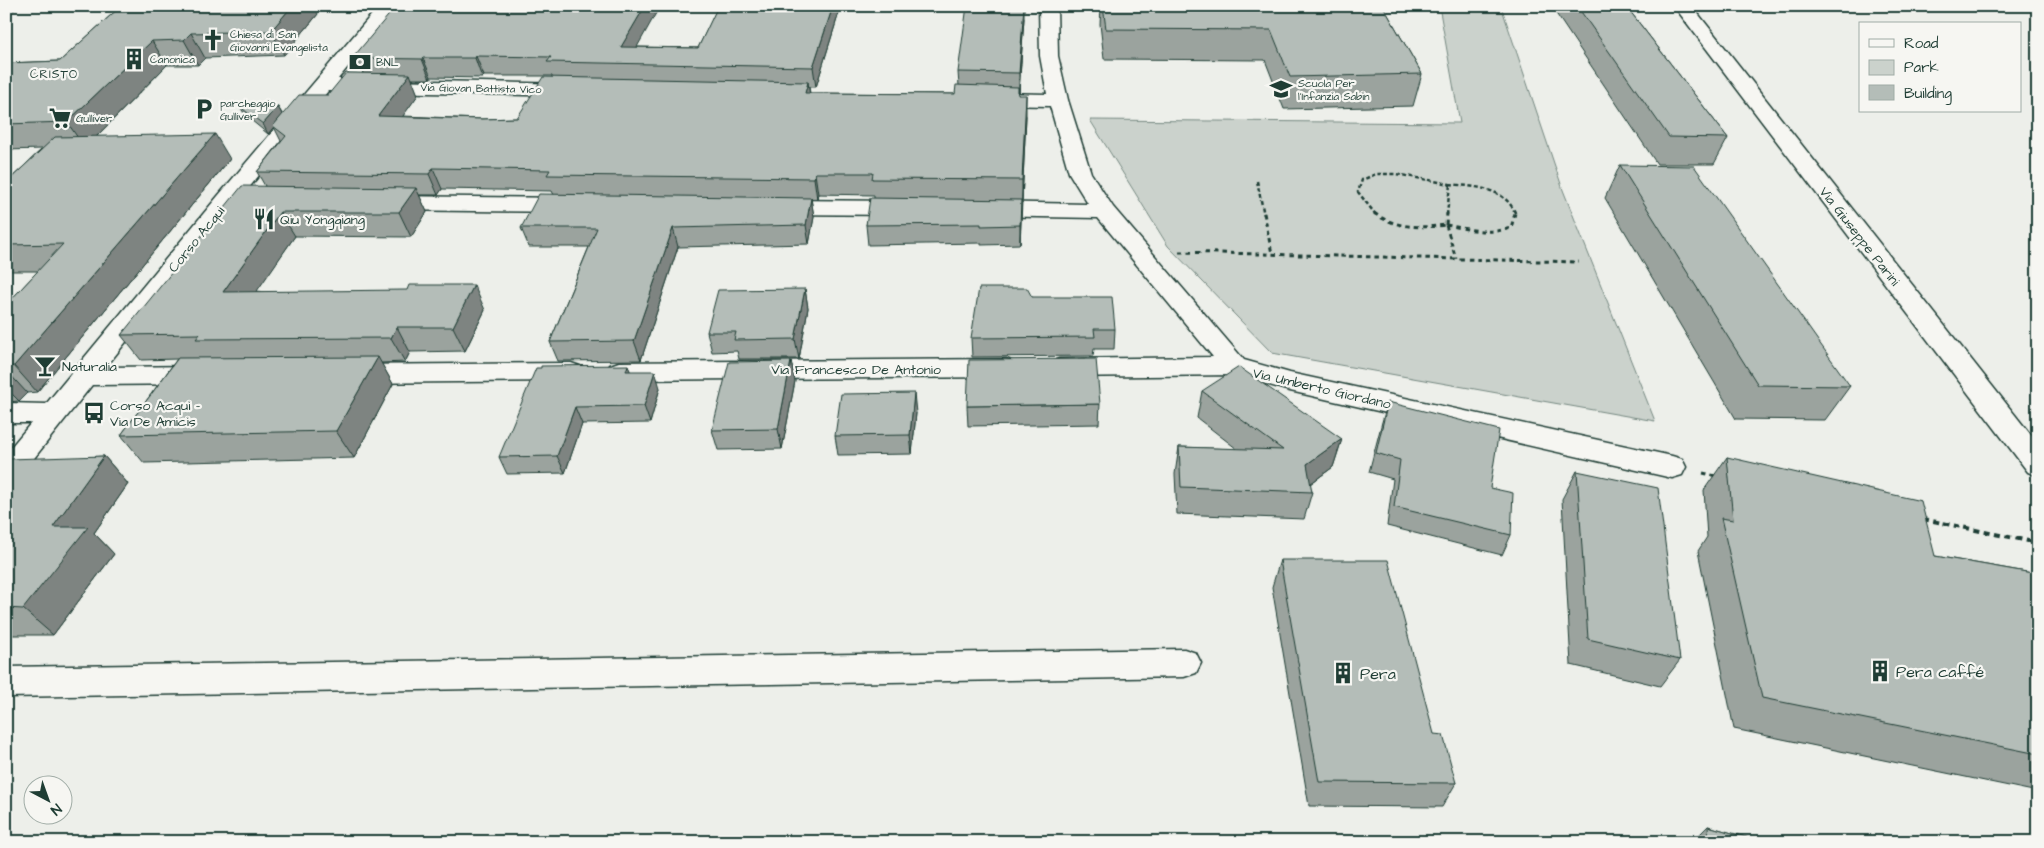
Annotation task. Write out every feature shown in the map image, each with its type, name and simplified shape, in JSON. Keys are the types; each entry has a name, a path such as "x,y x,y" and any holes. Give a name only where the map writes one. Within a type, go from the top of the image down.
{"street":[{"name":"Corso Acqui","path":"6,473 87,376 226,201 389,6"},
{"name":"Via Umberto Giordano","path":"1048,6 1049,56 1058,100 1080,173 1104,211 1235,366 1290,382 1672,467"},
{"name":"Via Giuseppe Parini","path":"1683,6 2038,465"},
{"name":"Via Giovan Battista Vico","path":"323,85 591,91"},
{"path":"968,98 1058,100"},
{"path":"226,201 256,202"},
{"path":"366,203 595,205"},
{"path":"754,207 924,209"},
{"path":"964,209 1104,211"},
{"name":"Via Francesco De Antonio","path":"327,374 1235,366"},
{"path":"87,376 227,374"},
{"path":"6,413 56,414"},
{"path":"6,682 1184,663"}],"path":[{"path":"1376,174 1396,174 1450,184 1477,186 1496,192 1512,204 1516,215 1511,228 1500,232 1446,225 1424,228 1408,227 1375,214 1358,192 1362,180 1376,174"},
{"path":"1256,181 1272,254"},
{"path":"1450,184 1446,225 1456,259"},
{"path":"1174,252 1579,262"},
{"path":"1672,467 1720,477"},
{"path":"1922,519 2038,543"}],"green space":[{"path":"1439,6 1501,6 1563,190 1655,421 1272,353 1168,246 1090,120 1460,123"}],"building":[{"path":"121,6 292,6 271,31 191,33 184,40 152,41 67,122 6,124 6,63 60,61"},
{"path":"403,6 645,6 621,47 698,48 718,6 833,6 813,67 547,62 551,57 357,58 355,55 393,10"},
{"path":"967,6 1024,6 1019,73 958,72"},
{"path":"1103,6 1383,6 1422,74 1290,77 1271,30 1106,29"},
{"path":"1577,6 1626,6 1728,138 1669,137"},
{"path":"346,73 410,74 378,116 482,119 517,118 543,77 808,82 805,93 955,94 956,85 1018,87 1018,95 1026,95 1022,180 872,179 873,173 815,173 814,178 547,175 550,170 433,168 429,174 257,172 286,136 273,126 299,95 328,95"},
{"path":"240,107 278,107 263,124"},
{"path":"215,134 14,366 6,366 6,305 63,244 6,245 6,183 55,137"},
{"path":"1620,165 1694,166 1850,386 1758,385"},
{"path":"242,186 416,188 399,212 280,212 223,292 407,290 409,285 474,285 453,327 397,327 391,338 196,339 200,334 121,335"},
{"path":"539,194 811,198 806,225 673,228 634,341 550,342 597,228 521,228"},
{"path":"870,198 1021,200 1020,225 866,225"},
{"path":"979,288 1027,288 1032,297 1112,297 1115,329 1094,329 1095,337 971,338"},
{"path":"805,289 795,339 734,340 736,332 707,332 718,290"},
{"path":"378,357 336,431 121,435 178,358"},
{"path":"1096,359 1100,404 967,406 969,360"},
{"path":"791,361 778,429 712,430 729,362"},
{"path":"628,365 626,371 655,371 644,406 575,407 557,456 499,457 536,368 541,368 541,366"},
{"path":"1239,367 1342,439 1307,464 1312,492 1181,487 1179,447 1283,450 1202,391"},
{"path":"914,393 910,435 835,436 841,394"},
{"path":"1388,402 1499,430 1490,488 1513,493 1511,535 1394,507 1400,460 1376,453"},
{"path":"104,456 53,527 88,527 23,609 6,608 6,462 9,459"},
{"name":"Pera caffé","path":"1727,457 1921,501 1935,556 2038,574 2038,754 1762,698 1721,518 1733,520"},
{"path":"1577,471 1658,488 1680,660 1588,639"},
{"name":"Pera","path":"1280,560 1388,560 1434,734 1443,735 1456,783 1319,782"},
{"path":"1708,826 1763,842 1709,842"}],"place":[{"name":"Chiesa di San Giovanni Evangelista","path":"213,40"},
{"name":"Canonica","path":"134,59"},
{"name":"BNL","path":"360,62"},
{"name":"Scuola Per l'Infanzia Sabin","path":"1281,89"},
{"name":"parcheggio Gulliver","path":"204,109"},
{"name":"Gulliver","path":"60,118"},
{"name":"Qiu Yongqiang","path":"264,219"},
{"name":"Naturalia","path":"45,366"},
{"name":"Corso Acqui - Via De Amicis","path":"94,413"},
{"name":"Pera caffé","path":"1880,671"},
{"name":"Pera","path":"1343,673"}],"district":[{"name":"CRISTO","path":"54,74"}]}
